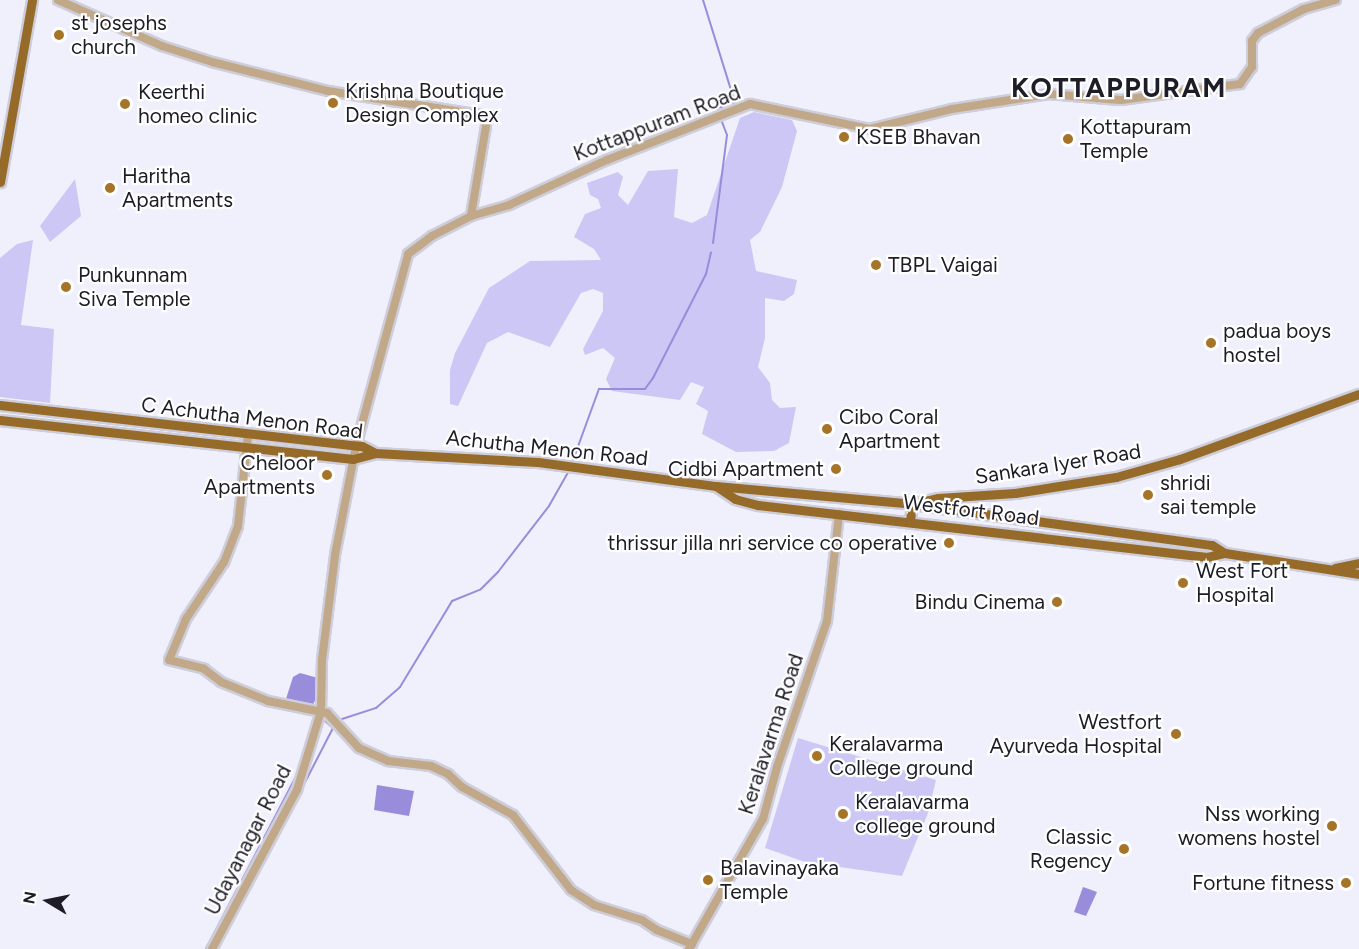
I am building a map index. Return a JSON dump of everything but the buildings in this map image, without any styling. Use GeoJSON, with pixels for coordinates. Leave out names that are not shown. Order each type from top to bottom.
{"type":"FeatureCollection","features":[{"type":"Feature","properties":{"kind":"main road"},"geometry":{"type":"LineString","coordinates":[[0,182],[32,0]]}},
{"type":"Feature","properties":{"kind":"main road","name":"Sankara Iyer Road"},"geometry":{"type":"LineString","coordinates":[[716,486],[871,498],[912,504],[938,498],[1015,493],[1116,477],[1180,459],[1359,394]]}},
{"type":"Feature","properties":{"kind":"main road","name":"C Achutha Menon Road"},"geometry":{"type":"LineString","coordinates":[[0,405],[356,446],[375,453]]}},
{"type":"Feature","properties":{"kind":"main road","name":"C Achutha Menon Road"},"geometry":{"type":"LineString","coordinates":[[0,420],[354,459],[375,453]]}},
{"type":"Feature","properties":{"kind":"main road","name":"Achutha Menon Road"},"geometry":{"type":"LineString","coordinates":[[375,453],[537,462],[716,486]]}},
{"type":"Feature","properties":{"kind":"main road","name":"Westfort Road"},"geometry":{"type":"LineString","coordinates":[[716,486],[735,499],[758,505],[1208,557],[1225,553],[1359,574]]}},
{"type":"Feature","properties":{"kind":"main road"},"geometry":{"type":"LineString","coordinates":[[868,516],[871,498]]}},
{"type":"Feature","properties":{"kind":"main road"},"geometry":{"type":"LineString","coordinates":[[910,521],[912,504]]}},
{"type":"Feature","properties":{"kind":"main road","name":"Westfort Road"},"geometry":{"type":"LineString","coordinates":[[912,504],[1212,544],[1225,553]]}},
{"type":"Feature","properties":{"kind":"main road","name":"Westfort Road"},"geometry":{"type":"LineString","coordinates":[[1326,569],[1359,564]]}},
{"type":"Feature","properties":{"kind":"street"},"geometry":{"type":"LineString","coordinates":[[58,0],[162,46],[212,62],[328,90],[481,115],[486,118],[486,126],[471,216]]}},
{"type":"Feature","properties":{"kind":"street","name":"Kottappuram Road"},"geometry":{"type":"LineString","coordinates":[[354,459],[408,254],[432,236],[471,216],[509,205],[720,113],[750,104],[766,104],[870,129],[952,109],[1049,94],[1120,100],[1240,84],[1252,67],[1252,41],[1258,33],[1305,9],[1336,0]]}},
{"type":"Feature","properties":{"kind":"street"},"geometry":{"type":"LineString","coordinates":[[248,435],[236,532],[216,576],[182,627],[169,660],[204,669],[221,682],[268,701],[321,711],[364,751],[388,761],[431,765],[462,787],[500,805],[571,890],[594,905],[642,920],[690,946]]}},
{"type":"Feature","properties":{"kind":"street","name":"Udayanagar Road"},"geometry":{"type":"LineString","coordinates":[[212,949],[297,790],[321,711],[322,660],[331,576],[354,459]]}},
{"type":"Feature","properties":{"kind":"street","name":"Keralavarma Road"},"geometry":{"type":"LineString","coordinates":[[690,946],[763,819],[777,767],[827,621],[839,514]]}},
{"type":"Feature","properties":{"kind":"shaded area"},"geometry":{"type":"Polygon","coordinates":[[[754,112],[792,120],[797,131],[782,187],[760,232],[750,240],[756,271],[797,280],[794,294],[784,301],[765,298],[765,338],[758,367],[770,383],[772,400],[780,408],[796,407],[789,443],[774,451],[736,452],[702,434],[708,411],[696,404],[704,387],[691,382],[680,400],[612,391],[606,379],[615,358],[603,348],[585,355],[583,349],[603,311],[603,293],[593,289],[581,293],[550,347],[508,332],[487,343],[458,406],[450,404],[450,370],[455,353],[489,288],[530,261],[601,260],[594,249],[574,237],[585,214],[601,208],[598,199],[590,195],[587,183],[618,172],[623,177],[618,195],[628,205],[648,171],[678,169],[674,217],[692,223],[707,215],[740,118],[754,112]]]}},
{"type":"Feature","properties":{"kind":"shaded area"},"geometry":{"type":"Polygon","coordinates":[[[75,179],[81,216],[50,242],[40,226],[75,179]]]}},
{"type":"Feature","properties":{"kind":"shaded area"},"geometry":{"type":"Polygon","coordinates":[[[33,240],[21,325],[54,329],[50,403],[0,397],[0,258],[17,244],[33,240]]]}},
{"type":"Feature","properties":{"kind":"shaded area"},"geometry":{"type":"Polygon","coordinates":[[[300,673],[318,678],[318,694],[311,709],[285,702],[293,677],[300,673]]]}},
{"type":"Feature","properties":{"kind":"shaded area"},"geometry":{"type":"Polygon","coordinates":[[[798,738],[936,780],[928,813],[902,876],[805,862],[765,848],[798,738]]]}},
{"type":"Feature","properties":{"kind":"shaded area"},"geometry":{"type":"Polygon","coordinates":[[[377,785],[414,791],[409,816],[374,810],[377,785]]]}},
{"type":"Feature","properties":{"kind":"shaded area"},"geometry":{"type":"Polygon","coordinates":[[[1083,887],[1097,892],[1086,916],[1074,912],[1083,887]]]}},
{"type":"Feature","properties":{"kind":"waterway"},"geometry":{"type":"LineString","coordinates":[[703,0],[735,103],[717,108],[719,113]]}},
{"type":"Feature","properties":{"kind":"waterway"},"geometry":{"type":"LineString","coordinates":[[713,243],[727,135],[721,119]]}},
{"type":"Feature","properties":{"kind":"waterway"},"geometry":{"type":"LineString","coordinates":[[572,463],[599,389],[645,389],[653,378],[706,274],[711,253]]}},
{"type":"Feature","properties":{"kind":"waterway"},"geometry":{"type":"LineString","coordinates":[[342,719],[376,708],[400,687],[452,601],[481,589],[498,572],[549,506],[570,469]]}},
{"type":"Feature","properties":{"kind":"waterway"},"geometry":{"type":"LineString","coordinates":[[324,720],[333,728]]}},
{"type":"Feature","properties":{"kind":"waterway"},"geometry":{"type":"LineString","coordinates":[[301,790],[334,726]]}},
{"type":"Feature","properties":{"kind":"waterway"},"geometry":{"type":"LineString","coordinates":[[209,943],[299,771]]}},
{"type":"Feature","properties":{"kind":"waterway"},"geometry":{"type":"LineString","coordinates":[[217,949],[229,925]]}},
{"type":"Feature","properties":{"kind":"waterway"},"geometry":{"type":"LineString","coordinates":[[206,949],[208,944]]}},
{"type":"Feature","properties":{"kind":"place","name":"st josephs church"},"geometry":{"type":"Point","coordinates":[59,35]}},
{"type":"Feature","properties":{"kind":"place","name":"Krishna Boutique Design Complex"},"geometry":{"type":"Point","coordinates":[333,103]}},
{"type":"Feature","properties":{"kind":"place","name":"Keerthi homeo clinic"},"geometry":{"type":"Point","coordinates":[125,104]}},
{"type":"Feature","properties":{"kind":"place","name":"KSEB Bhavan"},"geometry":{"type":"Point","coordinates":[844,137]}},
{"type":"Feature","properties":{"kind":"place","name":"Kottapuram Temple"},"geometry":{"type":"Point","coordinates":[1068,139]}},
{"type":"Feature","properties":{"kind":"place","name":"Haritha Apartments"},"geometry":{"type":"Point","coordinates":[110,188]}},
{"type":"Feature","properties":{"kind":"place","name":"TBPL Vaigai"},"geometry":{"type":"Point","coordinates":[876,265]}},
{"type":"Feature","properties":{"kind":"place","name":"Punkunnam Siva Temple"},"geometry":{"type":"Point","coordinates":[66,287]}},
{"type":"Feature","properties":{"kind":"place","name":"padua boys hostel"},"geometry":{"type":"Point","coordinates":[1211,343]}},
{"type":"Feature","properties":{"kind":"place","name":"Cibo Coral Apartment"},"geometry":{"type":"Point","coordinates":[827,429]}},
{"type":"Feature","properties":{"kind":"place","name":"Cidbi Apartment"},"geometry":{"type":"Point","coordinates":[836,469]}},
{"type":"Feature","properties":{"kind":"place","name":"Cheloor Apartments"},"geometry":{"type":"Point","coordinates":[327,475]}},
{"type":"Feature","properties":{"kind":"place","name":"shridi sai temple"},"geometry":{"type":"Point","coordinates":[1148,495]}},
{"type":"Feature","properties":{"kind":"place","name":"thrissur jilla nri service co operative"},"geometry":{"type":"Point","coordinates":[949,543]}},
{"type":"Feature","properties":{"kind":"place","name":"West Fort Hospital"},"geometry":{"type":"Point","coordinates":[1183,583]}},
{"type":"Feature","properties":{"kind":"place","name":"Bindu Cinema"},"geometry":{"type":"Point","coordinates":[1057,602]}},
{"type":"Feature","properties":{"kind":"place","name":"Westfort Ayurveda Hospital"},"geometry":{"type":"Point","coordinates":[1176,734]}},
{"type":"Feature","properties":{"kind":"place","name":"Keralavarma College ground"},"geometry":{"type":"Point","coordinates":[817,756]}},
{"type":"Feature","properties":{"kind":"place","name":"Keralavarma college ground"},"geometry":{"type":"Point","coordinates":[843,814]}},
{"type":"Feature","properties":{"kind":"place","name":"Nss working womens hostel"},"geometry":{"type":"Point","coordinates":[1332,826]}},
{"type":"Feature","properties":{"kind":"place","name":"Classic Regency"},"geometry":{"type":"Point","coordinates":[1124,849]}},
{"type":"Feature","properties":{"kind":"place","name":"Balavinayaka Temple"},"geometry":{"type":"Point","coordinates":[708,880]}},
{"type":"Feature","properties":{"kind":"place","name":"Fortune fitness"},"geometry":{"type":"Point","coordinates":[1346,883]}},
{"type":"Feature","properties":{"kind":"district","name":"KOTTAPPURAM"},"geometry":{"type":"Point","coordinates":[1119,88]}}]}
